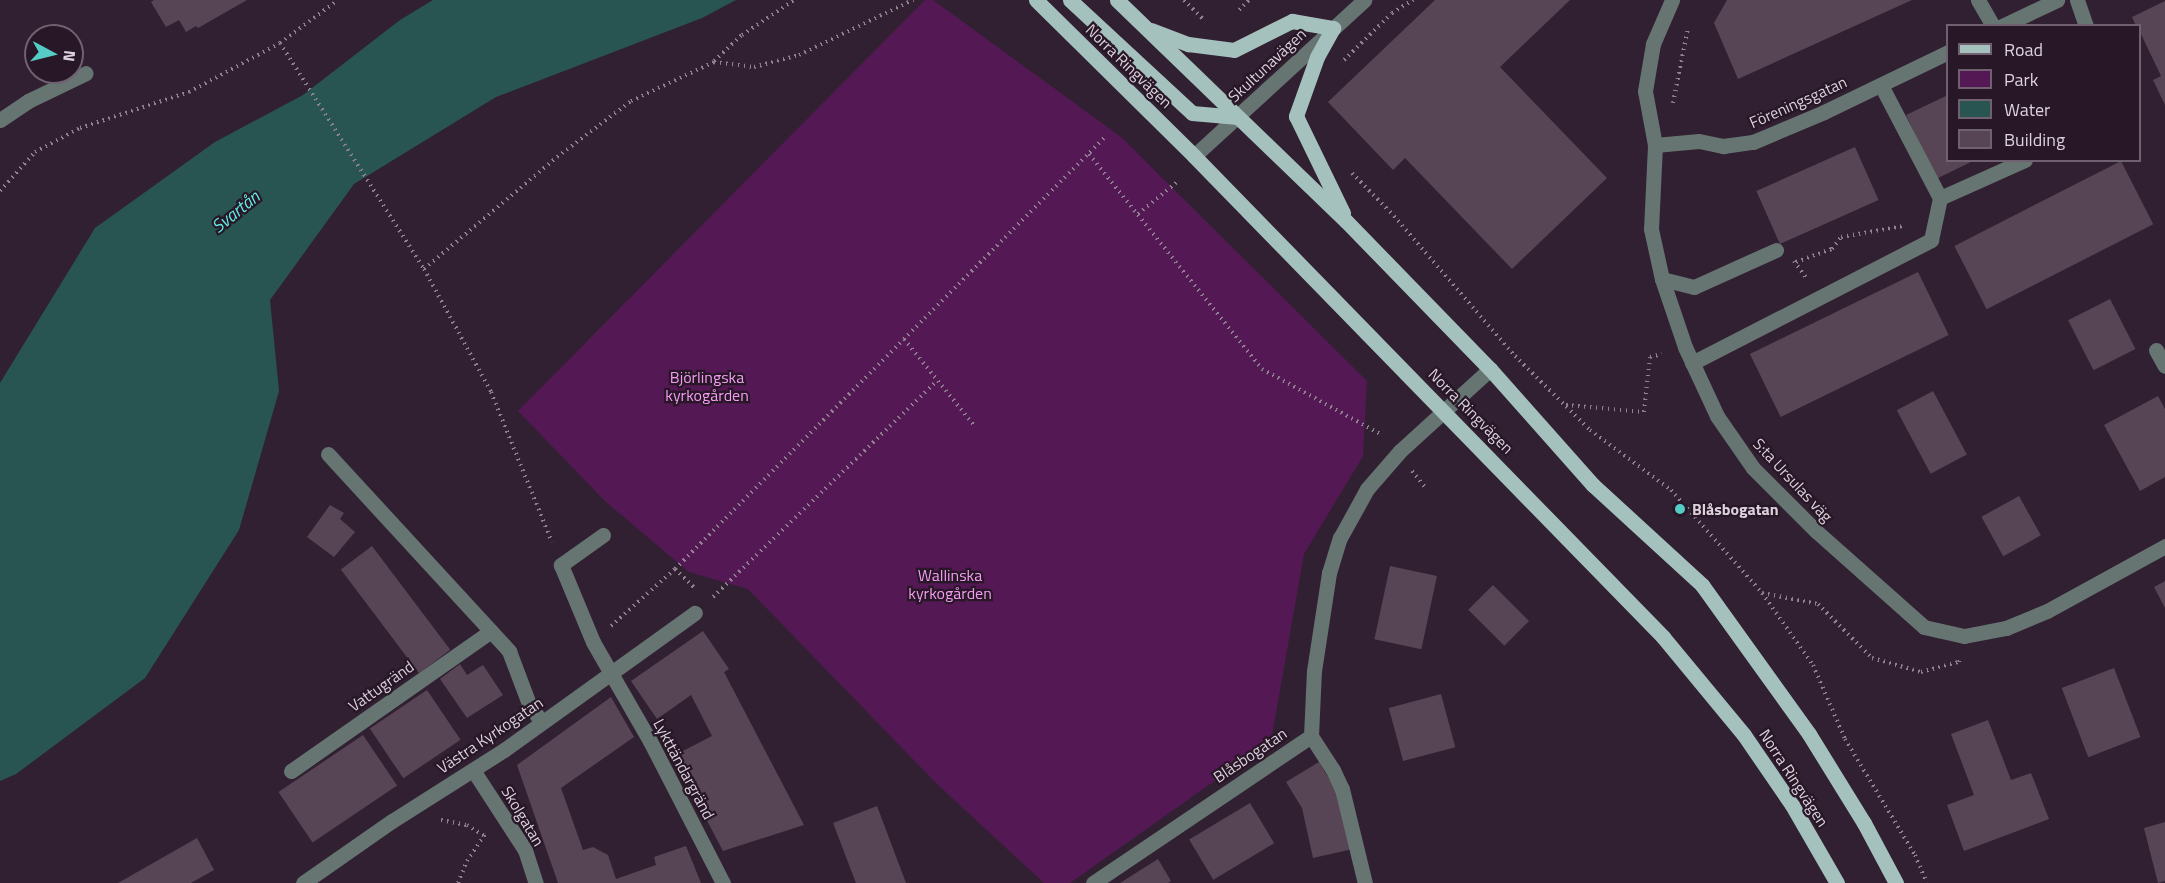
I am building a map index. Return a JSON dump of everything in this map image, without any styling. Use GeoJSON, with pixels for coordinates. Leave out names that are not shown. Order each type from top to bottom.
{"type":"FeatureCollection","features":[{"type":"Feature","properties":{"kind":"main road","name":"Norra Ringvägen"},"geometry":{"type":"LineString","coordinates":[[1036,0],[1194,156],[1445,411],[1663,637],[1744,735],[1792,805],[1838,883]]}},
{"type":"Feature","properties":{"kind":"main road"},"geometry":{"type":"LineString","coordinates":[[1070,0],[1192,113],[1238,117]]}},
{"type":"Feature","properties":{"kind":"main road"},"geometry":{"type":"LineString","coordinates":[[1117,0],[1346,221],[1490,369],[1593,485],[1702,585],[1809,734],[1864,823],[1896,883]]}},
{"type":"Feature","properties":{"kind":"main road"},"geometry":{"type":"LineString","coordinates":[[1144,27],[1188,44],[1234,50],[1292,21],[1333,28],[1317,57],[1296,116],[1346,221]]}},
{"type":"Feature","properties":{"kind":"street","name":"Skultunavägen"},"geometry":{"type":"LineString","coordinates":[[1194,156],[1364,0]]}},
{"type":"Feature","properties":{"kind":"street","name":"S:ta Ursulas väg"},"geometry":{"type":"LineString","coordinates":[[1672,0],[1653,44],[1645,91],[1655,145],[1651,229],[1662,279],[1685,347],[1717,416],[1753,468],[1808,524],[1924,627],[1964,636],[2006,628],[2047,611],[2165,546]]}},
{"type":"Feature","properties":{"kind":"street"},"geometry":{"type":"LineString","coordinates":[[1978,0],[1992,24]]}},
{"type":"Feature","properties":{"kind":"street"},"geometry":{"type":"LineString","coordinates":[[2006,24],[2057,0]]}},
{"type":"Feature","properties":{"kind":"street"},"geometry":{"type":"LineString","coordinates":[[2077,0],[2085,24]]}},
{"type":"Feature","properties":{"kind":"street","name":"Föreningsgatan"},"geometry":{"type":"LineString","coordinates":[[1655,145],[1699,141],[1723,146],[1753,142],[1881,85],[1946,52]]}},
{"type":"Feature","properties":{"kind":"street"},"geometry":{"type":"LineString","coordinates":[[0,120],[28,100],[86,73]]}},
{"type":"Feature","properties":{"kind":"street"},"geometry":{"type":"LineString","coordinates":[[1692,363],[1931,240],[1939,203],[1881,85]]}},
{"type":"Feature","properties":{"kind":"street"},"geometry":{"type":"LineString","coordinates":[[1939,203],[2021,162]]}},
{"type":"Feature","properties":{"kind":"street"},"geometry":{"type":"LineString","coordinates":[[1662,279],[1694,286],[1776,250]]}},
{"type":"Feature","properties":{"kind":"street"},"geometry":{"type":"LineString","coordinates":[[2156,350],[2165,366]]}},
{"type":"Feature","properties":{"kind":"street","name":"Blåsbogatan"},"geometry":{"type":"LineString","coordinates":[[1094,883],[1311,736],[1314,671],[1332,564],[1340,538],[1367,489],[1398,454],[1490,369]]}},
{"type":"Feature","properties":{"kind":"street"},"geometry":{"type":"LineString","coordinates":[[328,454],[509,651],[529,704],[542,722]]}},
{"type":"Feature","properties":{"kind":"street"},"geometry":{"type":"LineString","coordinates":[[561,565],[603,535]]}},
{"type":"Feature","properties":{"kind":"street","name":"Lykttändargränd"},"geometry":{"type":"LineString","coordinates":[[561,565],[593,642],[650,741],[723,883]]}},
{"type":"Feature","properties":{"kind":"street","name":"Västra Kyrkogatan"},"geometry":{"type":"LineString","coordinates":[[303,883],[392,821],[473,770],[694,613]]}},
{"type":"Feature","properties":{"kind":"street","name":"Vattugränd"},"geometry":{"type":"LineString","coordinates":[[291,771],[491,631]]}},
{"type":"Feature","properties":{"kind":"street"},"geometry":{"type":"LineString","coordinates":[[1311,736],[1333,770],[1342,789],[1365,883]]}},
{"type":"Feature","properties":{"kind":"street","name":"Skolgatan"},"geometry":{"type":"LineString","coordinates":[[473,770],[525,850],[536,883]]}},
{"type":"Feature","properties":{"kind":"path"},"geometry":{"type":"LineString","coordinates":[[0,191],[35,152],[81,128],[189,92],[280,43],[338,0]]}},
{"type":"Feature","properties":{"kind":"path"},"geometry":{"type":"LineString","coordinates":[[424,269],[557,157],[630,101],[714,62],[742,35],[794,0]]}},
{"type":"Feature","properties":{"kind":"path"},"geometry":{"type":"LineString","coordinates":[[714,62],[754,67],[799,56],[913,0]]}},
{"type":"Feature","properties":{"kind":"path"},"geometry":{"type":"LineString","coordinates":[[1239,9],[1249,0]]}},
{"type":"Feature","properties":{"kind":"path"},"geometry":{"type":"LineString","coordinates":[[1341,63],[1392,13],[1413,0]]}},
{"type":"Feature","properties":{"kind":"path"},"geometry":{"type":"LineString","coordinates":[[1655,145],[1674,100],[1690,17]]}},
{"type":"Feature","properties":{"kind":"path"},"geometry":{"type":"LineString","coordinates":[[280,43],[424,269],[491,392],[561,565]]}},
{"type":"Feature","properties":{"kind":"path"},"geometry":{"type":"LineString","coordinates":[[593,642],[675,569],[1105,137]]}},
{"type":"Feature","properties":{"kind":"path"},"geometry":{"type":"LineString","coordinates":[[1089,154],[1262,369],[1382,435],[1425,487]]}},
{"type":"Feature","properties":{"kind":"path"},"geometry":{"type":"LineString","coordinates":[[1345,166],[1394,216],[1491,330],[1590,430],[1671,490],[1762,593],[1813,665],[1845,739],[1916,855],[1927,883]]}},
{"type":"Feature","properties":{"kind":"path"},"geometry":{"type":"LineString","coordinates":[[1138,214],[1177,183]]}},
{"type":"Feature","properties":{"kind":"path"},"geometry":{"type":"LineString","coordinates":[[1796,262],[1832,249],[1841,237],[1906,225],[1939,203]]}},
{"type":"Feature","properties":{"kind":"path"},"geometry":{"type":"LineString","coordinates":[[1776,250],[1796,262],[1814,289],[1813,301]]}},
{"type":"Feature","properties":{"kind":"path"},"geometry":{"type":"LineString","coordinates":[[904,339],[974,425]]}},
{"type":"Feature","properties":{"kind":"path"},"geometry":{"type":"LineString","coordinates":[[1565,405],[1644,412],[1650,357],[1685,347]]}},
{"type":"Feature","properties":{"kind":"path"},"geometry":{"type":"LineString","coordinates":[[710,600],[937,381]]}},
{"type":"Feature","properties":{"kind":"path"},"geometry":{"type":"LineString","coordinates":[[675,569],[701,593]]}},
{"type":"Feature","properties":{"kind":"path"},"geometry":{"type":"LineString","coordinates":[[1762,593],[1818,604],[1872,658],[1921,672],[1959,662],[1964,636]]}},
{"type":"Feature","properties":{"kind":"path"},"geometry":{"type":"LineString","coordinates":[[458,883],[467,861],[501,810]]}},
{"type":"Feature","properties":{"kind":"path"},"geometry":{"type":"LineString","coordinates":[[433,821],[461,823],[484,835],[493,843]]}},
{"type":"Feature","properties":{"kind":"green space"},"geometry":{"type":"Polygon","coordinates":[[[925,0],[933,0],[1121,137],[1367,381],[1363,456],[1304,554],[1271,741],[1070,883],[1044,883],[936,783],[748,589],[689,572],[606,502],[518,411],[925,0]]]}},
{"type":"Feature","properties":{"kind":"water","name":"Svartån"},"geometry":{"type":"Polygon","coordinates":[[[433,0],[736,0],[702,18],[496,97],[354,184],[270,300],[279,391],[239,530],[145,678],[16,774],[0,781],[0,383],[95,228],[215,142],[303,95],[400,20],[433,0]]]}},
{"type":"Feature","properties":{"kind":"building"},"geometry":{"type":"Polygon","coordinates":[[[154,0],[247,0],[198,28],[196,26],[186,32],[179,20],[166,27],[151,2],[154,0]]]}},
{"type":"Feature","properties":{"kind":"building"},"geometry":{"type":"Polygon","coordinates":[[[1435,0],[1570,0],[1500,67],[1607,178],[1512,269],[1405,158],[1393,170],[1328,102],[1435,0]]]}},
{"type":"Feature","properties":{"kind":"building"},"geometry":{"type":"Polygon","coordinates":[[[1727,0],[1912,0],[1738,79],[1714,23],[1727,0]]]}},
{"type":"Feature","properties":{"kind":"building"},"geometry":{"type":"Polygon","coordinates":[[[2165,1],[2165,105],[2153,80],[2161,76],[2141,34],[2141,24],[2135,24],[2132,17],[2165,1]]]}},
{"type":"Feature","properties":{"kind":"building"},"geometry":{"type":"Polygon","coordinates":[[[1946,96],[1946,162],[1971,162],[1936,179],[1906,115],[1946,96]]]}},
{"type":"Feature","properties":{"kind":"building"},"geometry":{"type":"Polygon","coordinates":[[[1855,147],[1879,200],[1780,244],[1756,191],[1855,147]]]}},
{"type":"Feature","properties":{"kind":"building"},"geometry":{"type":"Polygon","coordinates":[[[2122,162],[2153,224],[1987,309],[1954,246],[2122,162]]]}},
{"type":"Feature","properties":{"kind":"building"},"geometry":{"type":"Polygon","coordinates":[[[1918,272],[1949,335],[1781,417],[1750,354],[1918,272]]]}},
{"type":"Feature","properties":{"kind":"building"},"geometry":{"type":"Polygon","coordinates":[[[2110,299],[2135,349],[2094,370],[2068,320],[2110,299]]]}},
{"type":"Feature","properties":{"kind":"building"},"geometry":{"type":"Polygon","coordinates":[[[1933,391],[1967,455],[1931,474],[1897,410],[1933,391]]]}},
{"type":"Feature","properties":{"kind":"building"},"geometry":{"type":"Polygon","coordinates":[[[2158,396],[2165,409],[2165,477],[2140,491],[2104,425],[2158,396]]]}},
{"type":"Feature","properties":{"kind":"building"},"geometry":{"type":"Polygon","coordinates":[[[2019,496],[2041,535],[2003,556],[1981,517],[2019,496]]]}},
{"type":"Feature","properties":{"kind":"building"},"geometry":{"type":"Polygon","coordinates":[[[330,505],[344,513],[340,519],[355,532],[334,557],[307,537],[330,505]]]}},
{"type":"Feature","properties":{"kind":"building"},"geometry":{"type":"Polygon","coordinates":[[[372,546],[450,650],[419,673],[341,569],[372,546]]]}},
{"type":"Feature","properties":{"kind":"building"},"geometry":{"type":"Polygon","coordinates":[[[1390,566],[1437,576],[1421,649],[1374,639],[1390,566]]]}},
{"type":"Feature","properties":{"kind":"building"},"geometry":{"type":"Polygon","coordinates":[[[2165,581],[2165,608],[2154,587],[2165,581]]]}},
{"type":"Feature","properties":{"kind":"building"},"geometry":{"type":"Polygon","coordinates":[[[1493,585],[1529,621],[1504,646],[1468,610],[1493,585]]]}},
{"type":"Feature","properties":{"kind":"building"},"geometry":{"type":"Polygon","coordinates":[[[703,631],[729,669],[724,672],[804,825],[723,851],[673,756],[712,736],[691,695],[657,719],[631,681],[703,631]]]}},
{"type":"Feature","properties":{"kind":"building"},"geometry":{"type":"Polygon","coordinates":[[[460,664],[467,675],[483,665],[503,695],[467,718],[440,679],[460,664]]]}},
{"type":"Feature","properties":{"kind":"building"},"geometry":{"type":"Polygon","coordinates":[[[2114,668],[2141,737],[2088,757],[2062,688],[2114,668]]]}},
{"type":"Feature","properties":{"kind":"building"},"geometry":{"type":"Polygon","coordinates":[[[427,690],[461,740],[403,778],[370,729],[427,690]]]}},
{"type":"Feature","properties":{"kind":"building"},"geometry":{"type":"Polygon","coordinates":[[[1441,694],[1455,747],[1403,761],[1389,708],[1441,694]]]}},
{"type":"Feature","properties":{"kind":"building"},"geometry":{"type":"Polygon","coordinates":[[[611,697],[634,737],[561,788],[583,850],[593,847],[608,855],[616,879],[656,865],[654,857],[686,846],[701,883],[558,883],[517,765],[611,697]]]}},
{"type":"Feature","properties":{"kind":"building"},"geometry":{"type":"Polygon","coordinates":[[[1988,720],[2011,780],[2031,773],[2049,819],[1964,851],[1947,805],[1974,795],[1951,734],[1988,720]]]}},
{"type":"Feature","properties":{"kind":"building"},"geometry":{"type":"Polygon","coordinates":[[[363,735],[397,786],[313,843],[278,792],[363,735]]]}},
{"type":"Feature","properties":{"kind":"building"},"geometry":{"type":"Polygon","coordinates":[[[1319,762],[1341,799],[1353,849],[1313,858],[1302,808],[1286,782],[1319,762]]]}},
{"type":"Feature","properties":{"kind":"building"},"geometry":{"type":"Polygon","coordinates":[[[1250,803],[1274,843],[1213,880],[1189,840],[1250,803]]]}},
{"type":"Feature","properties":{"kind":"building"},"geometry":{"type":"Polygon","coordinates":[[[877,806],[906,883],[856,883],[833,823],[877,806]]]}},
{"type":"Feature","properties":{"kind":"building"},"geometry":{"type":"Polygon","coordinates":[[[2165,822],[2165,881],[2158,883],[2144,828],[2165,822]]]}},
{"type":"Feature","properties":{"kind":"building"},"geometry":{"type":"Polygon","coordinates":[[[197,838],[214,870],[191,883],[118,883],[197,838]]]}},
{"type":"Feature","properties":{"kind":"building"},"geometry":{"type":"Polygon","coordinates":[[[1158,859],[1171,881],[1168,883],[1120,883],[1158,859]]]}},
{"type":"Feature","properties":{"kind":"place","name":"Blåsbogatan"},"geometry":{"type":"Point","coordinates":[1680,509]}},
{"type":"Feature","properties":{"kind":"park label","name":"Björlingska kyrkogården"},"geometry":{"type":"Point","coordinates":[707,386]}},
{"type":"Feature","properties":{"kind":"park label","name":"Wallinska kyrkogården"},"geometry":{"type":"Point","coordinates":[950,584]}}]}
